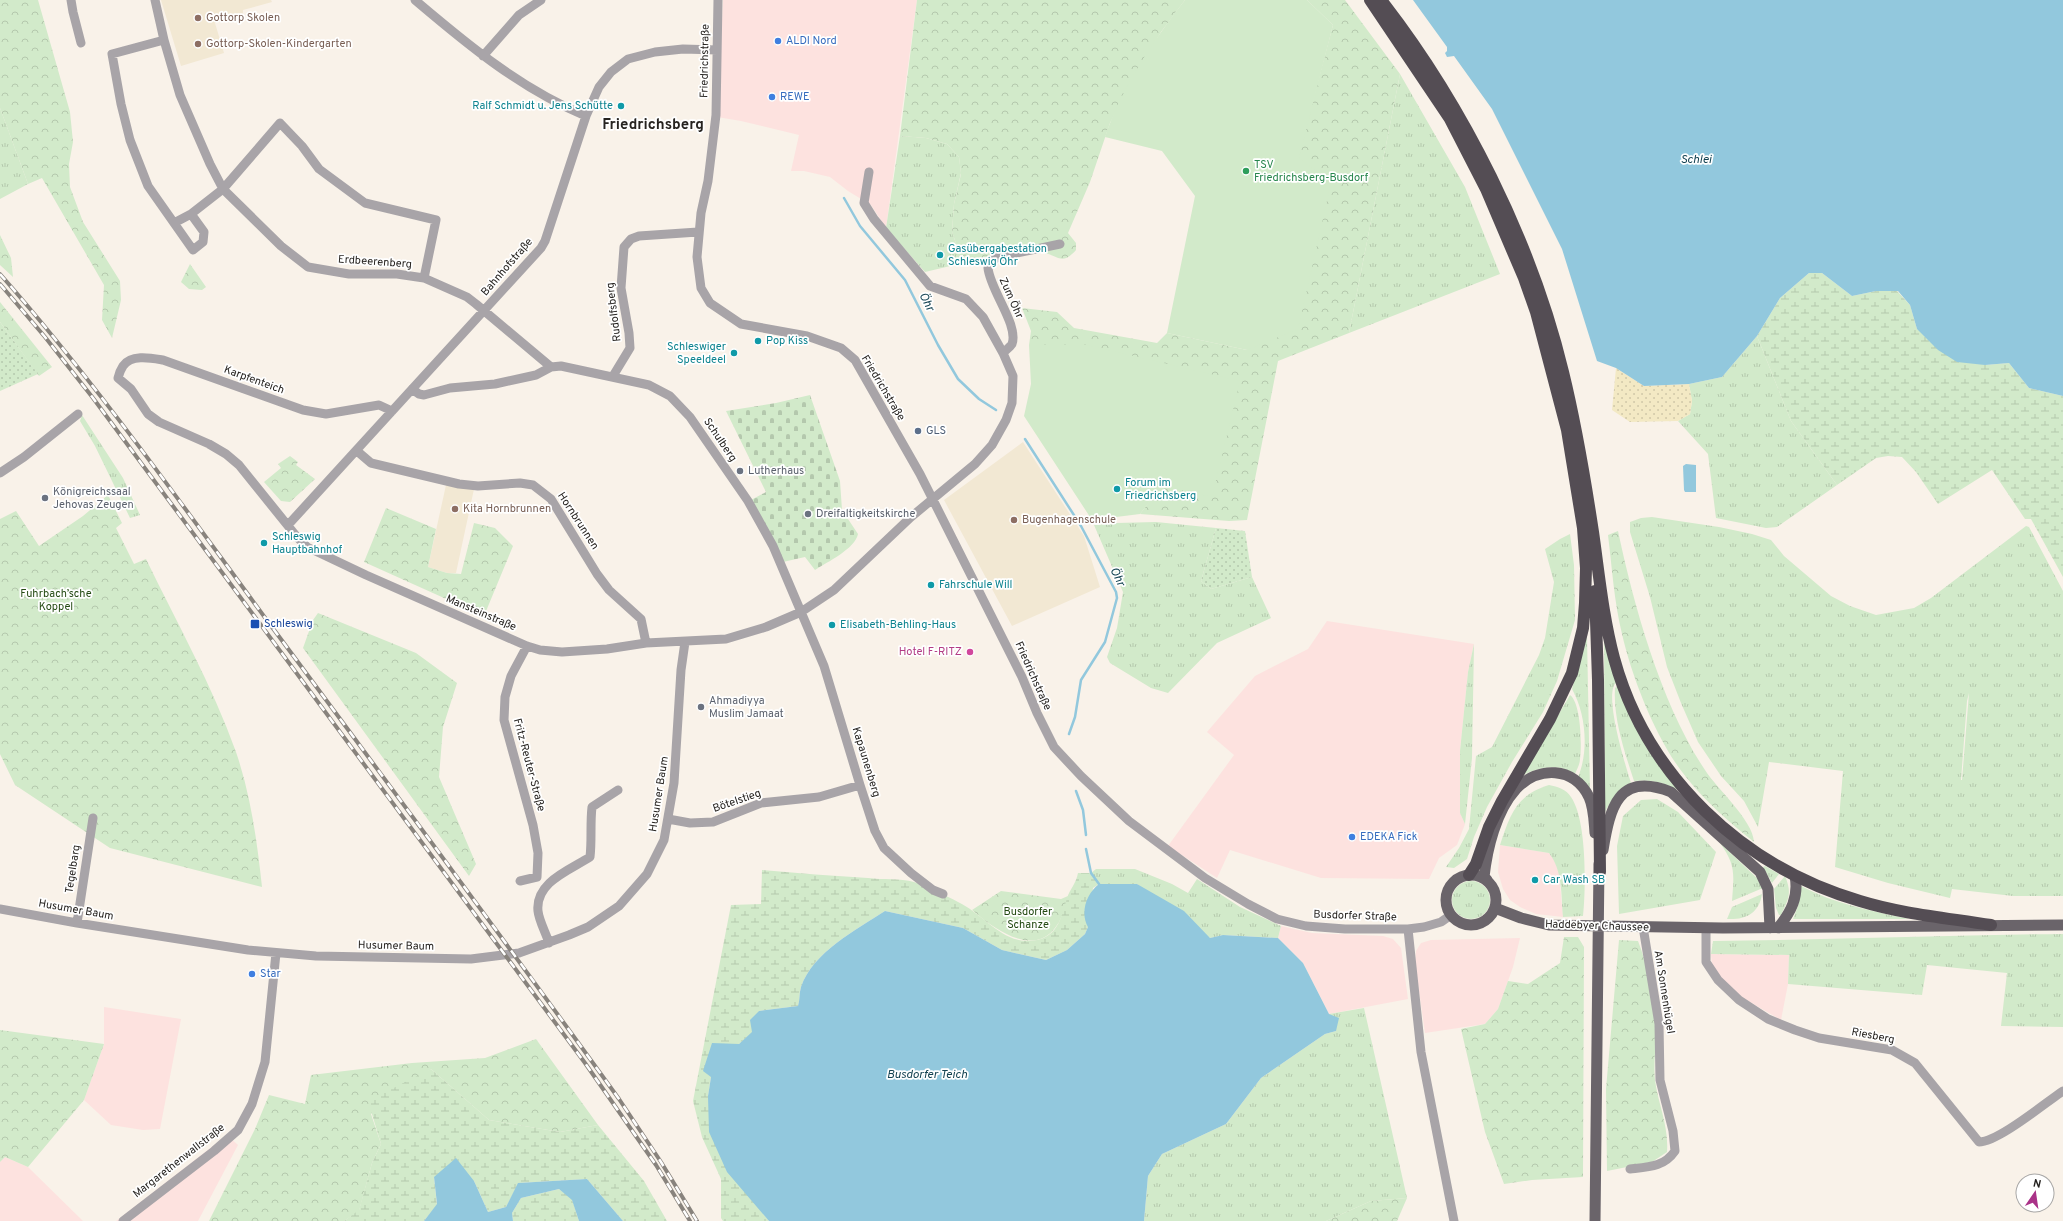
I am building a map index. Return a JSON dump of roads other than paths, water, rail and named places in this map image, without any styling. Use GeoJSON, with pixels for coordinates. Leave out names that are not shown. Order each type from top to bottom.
{"type":"FeatureCollection","features":[{"type":"Feature","properties":{"kind":"highway"},"geometry":{"type":"LineString","coordinates":[[1370,0],[1450,119],[1486,189],[1524,278],[1536,312],[1567,430],[1583,528],[1614,657],[1634,711],[1657,754],[1676,781],[1711,818],[1758,854],[1795,876],[1831,892],[1882,907],[1991,925]]}},
{"type":"Feature","properties":{"kind":"highway"},"geometry":{"type":"LineString","coordinates":[[1381,0],[1432,72],[1458,116],[1495,185],[1533,276],[1562,369],[1576,429],[1595,593],[1598,680],[1600,872]]}},
{"type":"Feature","properties":{"kind":"highway"},"geometry":{"type":"LineString","coordinates":[[1469,875],[1476,864],[1489,827],[1502,801],[1550,719],[1569,680],[1577,658],[1592,566]]}},
{"type":"Feature","properties":{"kind":"main road"},"geometry":{"type":"LineString","coordinates":[[1487,880],[1475,875],[1469,875],[1456,879],[1448,891],[1447,903],[1451,915],[1461,922],[1474,924],[1486,919],[1494,908],[1495,893],[1487,880],[1484,877],[1487,859],[1506,803],[1515,790],[1524,782],[1543,772],[1553,772],[1575,779],[1589,797],[1592,806],[1600,872],[1595,1221]]}},
{"type":"Feature","properties":{"kind":"main road"},"geometry":{"type":"LineString","coordinates":[[1600,872],[1608,820],[1615,802],[1624,793],[1634,788],[1646,785],[1658,787],[1672,792],[1686,803],[1760,872],[1768,888],[1774,928]]}},
{"type":"Feature","properties":{"kind":"main road"},"geometry":{"type":"LineString","coordinates":[[1774,928],[1786,918],[1796,898],[1797,891],[1795,876]]}},
{"type":"Feature","properties":{"kind":"main road","name":"Haddebyer Chaussee"},"geometry":{"type":"LineString","coordinates":[[1494,908],[1521,918],[1550,926],[1774,928],[1991,925]]}},
{"type":"Feature","properties":{"kind":"main road"},"geometry":{"type":"LineString","coordinates":[[1991,925],[2063,925]]}},
{"type":"Feature","properties":{"kind":"street"},"geometry":{"type":"LineString","coordinates":[[71,0],[81,43]]}},
{"type":"Feature","properties":{"kind":"street","name":"Erdbeerenberg"},"geometry":{"type":"LineString","coordinates":[[155,0],[164,40],[180,95],[210,164],[223,189],[281,246],[308,267],[349,274],[397,274],[424,278],[467,297],[551,367]]}},
{"type":"Feature","properties":{"kind":"street"},"geometry":{"type":"LineString","coordinates":[[415,0],[482,56],[536,92],[586,116]]}},
{"type":"Feature","properties":{"kind":"street"},"geometry":{"type":"LineString","coordinates":[[482,56],[519,16],[541,0]]}},
{"type":"Feature","properties":{"kind":"street","name":"Friedrichstraße"},"geometry":{"type":"LineString","coordinates":[[718,0],[716,115],[708,180],[698,232],[697,273],[701,288],[707,300],[724,314],[741,324],[807,336],[841,348],[855,360],[920,474],[1022,677],[1037,714],[1062,756]]}},
{"type":"Feature","properties":{"kind":"street"},"geometry":{"type":"LineString","coordinates":[[164,40],[112,54],[121,104],[130,140],[148,186],[193,250],[203,242],[204,232],[191,214]]}},
{"type":"Feature","properties":{"kind":"street","name":"Bahnhofstraße"},"geometry":{"type":"LineString","coordinates":[[288,525],[541,248],[545,241],[586,116],[599,86],[611,72],[628,59],[655,52],[683,49],[716,50]]}},
{"type":"Feature","properties":{"kind":"street"},"geometry":{"type":"LineString","coordinates":[[174,223],[191,214],[223,189],[280,123],[302,146],[319,169],[365,203],[436,220],[424,278]]}},
{"type":"Feature","properties":{"kind":"street"},"geometry":{"type":"LineString","coordinates":[[685,642],[726,639],[766,627],[801,612],[834,590],[879,547],[932,500],[976,464],[992,445],[1006,420],[1012,402],[1013,376],[1003,353],[983,317],[966,299],[930,286],[874,219],[864,203],[868,172]]}},
{"type":"Feature","properties":{"kind":"street","name":"Rudolfsberg"},"geometry":{"type":"LineString","coordinates":[[613,376],[630,348],[630,333],[621,288],[624,247],[631,239],[639,236],[698,232]]}},
{"type":"Feature","properties":{"kind":"street","name":"Zum Öhr"},"geometry":{"type":"LineString","coordinates":[[1003,353],[1012,345],[1013,335],[990,280],[988,268],[991,261],[998,257],[1060,244]]}},
{"type":"Feature","properties":{"kind":"street","name":"Karpfenteich"},"geometry":{"type":"LineString","coordinates":[[118,378],[123,365],[131,360],[146,357],[163,360],[303,410],[326,414],[379,405],[392,411]]}},
{"type":"Feature","properties":{"kind":"street","name":"Schulberg"},"geometry":{"type":"LineString","coordinates":[[551,367],[561,366],[613,376],[649,385],[670,396],[690,417],[748,501],[773,546],[801,612]]}},
{"type":"Feature","properties":{"kind":"street"},"geometry":{"type":"LineString","coordinates":[[412,390],[424,395],[450,388],[495,384],[536,375],[551,367]]}},
{"type":"Feature","properties":{"kind":"street","name":"Mansteinstraße"},"geometry":{"type":"LineString","coordinates":[[118,378],[131,389],[148,414],[159,422],[209,444],[239,464],[307,548],[527,646],[562,652],[606,649],[646,643],[685,642]]}},
{"type":"Feature","properties":{"kind":"street"},"geometry":{"type":"LineString","coordinates":[[0,473],[24,457],[78,414]]}},
{"type":"Feature","properties":{"kind":"street","name":"Hornbrunnen"},"geometry":{"type":"LineString","coordinates":[[357,451],[371,463],[460,484],[478,486],[520,483],[533,485],[551,499],[597,574],[609,590],[642,619],[646,643]]}},
{"type":"Feature","properties":{"kind":"street","name":"Kapaunenberg"},"geometry":{"type":"LineString","coordinates":[[801,612],[824,666],[875,831],[884,848],[911,873],[933,890],[943,894]]}},
{"type":"Feature","properties":{"kind":"street","name":"Husumer Baum"},"geometry":{"type":"LineString","coordinates":[[0,909],[77,923],[276,953],[351,958],[471,959],[519,953],[549,943],[588,927],[619,906],[647,874],[664,840],[677,756],[681,670],[685,642]]}},
{"type":"Feature","properties":{"kind":"street","name":"Fritz-Reuter-Straße"},"geometry":{"type":"LineString","coordinates":[[520,881],[537,876],[538,853],[533,825],[504,720],[505,697],[511,676],[527,646]]}},
{"type":"Feature","properties":{"kind":"street","name":"Busdorfer Straße"},"geometry":{"type":"LineString","coordinates":[[1062,756],[1129,821],[1205,878],[1276,919],[1306,926],[1345,929],[1408,929],[1421,1052],[1454,1221]]}},
{"type":"Feature","properties":{"kind":"street","name":"Bötelstieg"},"geometry":{"type":"LineString","coordinates":[[668,819],[690,822],[713,822],[761,803],[819,797],[860,785]]}},
{"type":"Feature","properties":{"kind":"street"},"geometry":{"type":"LineString","coordinates":[[549,943],[538,911],[540,895],[550,881],[590,857],[592,843],[590,825],[592,807],[618,790]]}},
{"type":"Feature","properties":{"kind":"street","name":"Tegelbarg"},"geometry":{"type":"LineString","coordinates":[[77,923],[93,818]]}},
{"type":"Feature","properties":{"kind":"street"},"geometry":{"type":"LineString","coordinates":[[1408,929],[1441,922],[1451,915]]}},
{"type":"Feature","properties":{"kind":"street","name":"Am Sonnenhügel"},"geometry":{"type":"LineString","coordinates":[[1630,1169],[1657,1166],[1669,1160],[1675,1151],[1673,1131],[1660,1080],[1659,1024],[1643,927]]}},
{"type":"Feature","properties":{"kind":"street","name":"Riesberg"},"geometry":{"type":"LineString","coordinates":[[1706,928],[1706,962],[1718,980],[1739,1000],[1768,1019],[1795,1030],[1819,1038],[1892,1050],[1915,1063],[1979,1142],[1986,1142],[2002,1134],[2063,1091]]}},
{"type":"Feature","properties":{"kind":"street","name":"Margarethenwallstraße"},"geometry":{"type":"LineString","coordinates":[[123,1221],[214,1151],[238,1130],[252,1104],[265,1062],[276,953]]}},
{"type":"Feature","properties":{"kind":"water","name":"Schlei"},"geometry":{"type":"Polygon","coordinates":[[[1413,0],[2063,0],[2063,396],[2029,388],[2009,363],[1985,365],[1957,362],[1938,350],[1917,329],[1910,305],[1898,291],[1876,291],[1852,296],[1822,273],[1809,273],[1780,298],[1757,336],[1722,377],[1689,384],[1644,386],[1616,368],[1597,361],[1562,249],[1492,109],[1454,56],[1447,57],[1445,53],[1447,51],[1447,47],[1413,0]]]}},
{"type":"Feature","properties":{"kind":"water"},"geometry":{"type":"Polygon","coordinates":[[[1686,464],[1696,465],[1696,492],[1685,492],[1684,490],[1683,466],[1686,464]]]}},
{"type":"Feature","properties":{"kind":"water","name":"Busdorfer Teich"},"geometry":{"type":"Polygon","coordinates":[[[1099,884],[1137,884],[1184,911],[1210,938],[1223,935],[1278,938],[1303,963],[1329,1014],[1339,1018],[1336,1031],[1325,1034],[1261,1078],[1226,1124],[1162,1154],[1148,1176],[1144,1221],[769,1221],[727,1172],[709,1132],[708,1096],[711,1077],[703,1071],[712,1043],[739,1044],[752,1032],[750,1020],[759,1011],[798,1006],[801,987],[807,974],[815,963],[849,934],[885,911],[963,928],[1002,950],[1046,960],[1067,950],[1085,934],[1088,927],[1085,916],[1086,904],[1094,888],[1099,884]]]}},
{"type":"Feature","properties":{"kind":"water"},"geometry":{"type":"Polygon","coordinates":[[[456,1158],[474,1181],[488,1212],[506,1207],[518,1183],[587,1179],[623,1221],[579,1221],[572,1200],[559,1189],[521,1198],[512,1213],[513,1221],[424,1221],[437,1204],[434,1177],[456,1158]]]}},
{"type":"Feature","properties":{"kind":"waterway","name":"Öhr"},"geometry":{"type":"LineString","coordinates":[[844,198],[860,226],[905,280],[938,345],[958,379],[979,399],[996,410]]}},
{"type":"Feature","properties":{"kind":"waterway","name":"Öhr"},"geometry":{"type":"LineString","coordinates":[[1025,439],[1081,526],[1116,592],[1117,598],[1105,642],[1081,680],[1075,717],[1069,734]]}},
{"type":"Feature","properties":{"kind":"waterway","name":"Öhr"},"geometry":{"type":"LineString","coordinates":[[1076,791],[1083,810],[1086,835]]}},
{"type":"Feature","properties":{"kind":"waterway","name":"Öhr"},"geometry":{"type":"LineString","coordinates":[[1086,849],[1091,873],[1099,884]]}},
{"type":"Feature","properties":{"kind":"railway"},"geometry":{"type":"LineString","coordinates":[[0,274],[104,400],[487,918],[619,1099],[661,1162],[697,1221]]}},
{"type":"Feature","properties":{"kind":"railway"},"geometry":{"type":"LineString","coordinates":[[0,284],[45,337],[93,398],[585,1063],[656,1165],[690,1221]]}},
{"type":"Feature","properties":{"kind":"place","name":"Gottorp Skolen"},"geometry":{"type":"Point","coordinates":[198,18]}},
{"type":"Feature","properties":{"kind":"place","name":"ALDI Nord"},"geometry":{"type":"Point","coordinates":[778,41]}},
{"type":"Feature","properties":{"kind":"place","name":"Gottorp-Skolen-Kindergarten"},"geometry":{"type":"Point","coordinates":[198,44]}},
{"type":"Feature","properties":{"kind":"place","name":"REWE"},"geometry":{"type":"Point","coordinates":[772,97]}},
{"type":"Feature","properties":{"kind":"place","name":"Ralf Schmidt u. Jens Schütte"},"geometry":{"type":"Point","coordinates":[621,106]}},
{"type":"Feature","properties":{"kind":"place","name":"TSV Friedrichsberg-Busdorf"},"geometry":{"type":"Point","coordinates":[1246,171]}},
{"type":"Feature","properties":{"kind":"place","name":"Gasübergabestation Schleswig Öhr"},"geometry":{"type":"Point","coordinates":[940,255]}},
{"type":"Feature","properties":{"kind":"place","name":"Pop Kiss"},"geometry":{"type":"Point","coordinates":[758,341]}},
{"type":"Feature","properties":{"kind":"place","name":"Schleswiger Speeldeel"},"geometry":{"type":"Point","coordinates":[734,353]}},
{"type":"Feature","properties":{"kind":"place","name":"GLS"},"geometry":{"type":"Point","coordinates":[918,431]}},
{"type":"Feature","properties":{"kind":"place","name":"Lutherhaus"},"geometry":{"type":"Point","coordinates":[740,471]}},
{"type":"Feature","properties":{"kind":"place","name":"Forum im Friedrichsberg"},"geometry":{"type":"Point","coordinates":[1117,489]}},
{"type":"Feature","properties":{"kind":"place","name":"Königreichssaal Jehovas Zeugen"},"geometry":{"type":"Point","coordinates":[45,498]}},
{"type":"Feature","properties":{"kind":"place","name":"Kita Hornbrunnen"},"geometry":{"type":"Point","coordinates":[455,509]}},
{"type":"Feature","properties":{"kind":"place","name":"Dreifaltigkeitskirche"},"geometry":{"type":"Point","coordinates":[808,514]}},
{"type":"Feature","properties":{"kind":"place","name":"Bugenhagenschule"},"geometry":{"type":"Point","coordinates":[1014,520]}},
{"type":"Feature","properties":{"kind":"place","name":"Schleswig Hauptbahnhof"},"geometry":{"type":"Point","coordinates":[264,543]}},
{"type":"Feature","properties":{"kind":"place","name":"Fahrschule Will"},"geometry":{"type":"Point","coordinates":[931,585]}},
{"type":"Feature","properties":{"kind":"place","name":"Schleswig"},"geometry":{"type":"Point","coordinates":[255,624]}},
{"type":"Feature","properties":{"kind":"place","name":"Elisabeth-Behling-Haus"},"geometry":{"type":"Point","coordinates":[832,625]}},
{"type":"Feature","properties":{"kind":"place","name":"Hotel F-RITZ"},"geometry":{"type":"Point","coordinates":[970,652]}},
{"type":"Feature","properties":{"kind":"place","name":"Ahmadiyya Muslim Jamaat"},"geometry":{"type":"Point","coordinates":[701,707]}},
{"type":"Feature","properties":{"kind":"place","name":"EDEKA Fick"},"geometry":{"type":"Point","coordinates":[1352,837]}},
{"type":"Feature","properties":{"kind":"place","name":"Car Wash SB"},"geometry":{"type":"Point","coordinates":[1535,880]}},
{"type":"Feature","properties":{"kind":"place","name":"Star"},"geometry":{"type":"Point","coordinates":[252,974]}},
{"type":"Feature","properties":{"kind":"district","name":"Friedrichsberg"},"geometry":{"type":"Point","coordinates":[653,125]}},
{"type":"Feature","properties":{"kind":"park label","name":"Fuhrbach’sche Koppel"},"geometry":{"type":"Point","coordinates":[56,600]}},
{"type":"Feature","properties":{"kind":"park label","name":"Busdorfer Schanze"},"geometry":{"type":"Point","coordinates":[1028,918]}}]}
